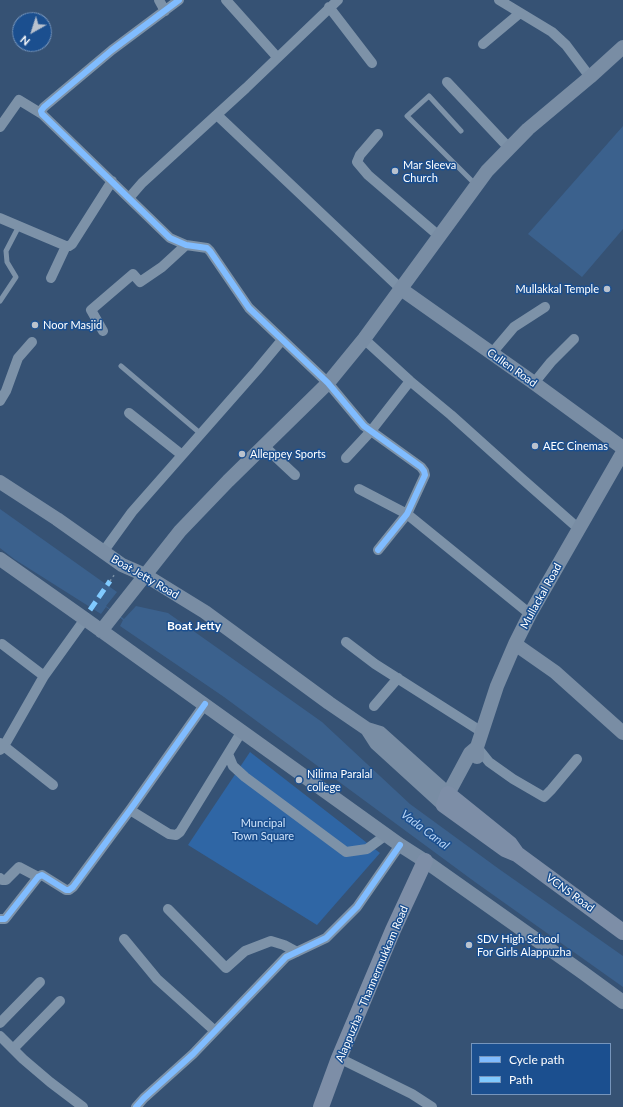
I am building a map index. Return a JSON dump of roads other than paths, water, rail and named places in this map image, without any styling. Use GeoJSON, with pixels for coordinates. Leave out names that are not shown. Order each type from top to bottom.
{"type":"FeatureCollection","features":[{"type":"Feature","properties":{"kind":"main road"},"geometry":{"type":"LineString","coordinates":[[101,630],[180,531],[228,481],[328,383],[364,339],[487,171],[528,129],[623,47]]}},
{"type":"Feature","properties":{"kind":"main road","name":"Cullen Road"},"geometry":{"type":"LineString","coordinates":[[401,289],[623,448]]}},
{"type":"Feature","properties":{"kind":"main road","name":"Mullackal Road"},"geometry":{"type":"LineString","coordinates":[[450,803],[470,753],[477,747],[497,686],[515,644],[530,614],[623,452]]}},
{"type":"Feature","properties":{"kind":"main road","name":"Boat Jetty Road"},"geometry":{"type":"LineString","coordinates":[[0,482],[58,519],[122,565],[145,575],[205,612],[367,729],[376,743],[450,803]]}},
{"type":"Feature","properties":{"kind":"main road"},"geometry":{"type":"LineString","coordinates":[[0,559],[205,704],[400,845],[425,861],[623,1002]]}},
{"type":"Feature","properties":{"kind":"main road"},"geometry":{"type":"LineString","coordinates":[[515,644],[555,672],[623,734]]}},
{"type":"Feature","properties":{"kind":"main road","name":"VCNS Road"},"geometry":{"type":"LineString","coordinates":[[450,803],[505,849],[517,854],[623,932]]}},
{"type":"Feature","properties":{"kind":"main road","name":"Alappuzha - Thannermukkam Road"},"geometry":{"type":"LineString","coordinates":[[321,1107],[339,1058],[425,861]]}},
{"type":"Feature","properties":{"kind":"street"},"geometry":{"type":"LineString","coordinates":[[158,0],[165,11]]}},
{"type":"Feature","properties":{"kind":"street"},"geometry":{"type":"LineString","coordinates":[[42,114],[41,111],[44,107],[112,50],[179,0]]}},
{"type":"Feature","properties":{"kind":"street"},"geometry":{"type":"LineString","coordinates":[[226,0],[277,58]]}},
{"type":"Feature","properties":{"kind":"street"},"geometry":{"type":"LineString","coordinates":[[129,198],[142,183],[338,0]]}},
{"type":"Feature","properties":{"kind":"street"},"geometry":{"type":"LineString","coordinates":[[499,0],[552,32],[566,46],[590,77]]}},
{"type":"Feature","properties":{"kind":"street"},"geometry":{"type":"LineString","coordinates":[[329,7],[372,63]]}},
{"type":"Feature","properties":{"kind":"street"},"geometry":{"type":"LineString","coordinates":[[483,44],[520,13]]}},
{"type":"Feature","properties":{"kind":"street"},"geometry":{"type":"LineString","coordinates":[[447,82],[509,148]]}},
{"type":"Feature","properties":{"kind":"street"},"geometry":{"type":"LineString","coordinates":[[0,127],[19,100],[42,114],[170,238],[186,245],[207,248],[250,308],[328,383],[364,426],[421,467],[424,471],[424,475],[407,514],[378,550]]}},
{"type":"Feature","properties":{"kind":"street"},"geometry":{"type":"LineString","coordinates":[[217,114],[401,289]]}},
{"type":"Feature","properties":{"kind":"street"},"geometry":{"type":"LineString","coordinates":[[378,134],[360,155],[357,162],[368,175],[439,236]]}},
{"type":"Feature","properties":{"kind":"street"},"geometry":{"type":"LineString","coordinates":[[0,218],[69,246],[72,244],[112,181]]}},
{"type":"Feature","properties":{"kind":"street"},"geometry":{"type":"LineString","coordinates":[[103,331],[91,310],[133,274],[140,282],[162,267],[186,245]]}},
{"type":"Feature","properties":{"kind":"street"},"geometry":{"type":"LineString","coordinates":[[51,278],[66,246]]}},
{"type":"Feature","properties":{"kind":"street"},"geometry":{"type":"LineString","coordinates":[[492,353],[514,327],[545,307]]}},
{"type":"Feature","properties":{"kind":"street"},"geometry":{"type":"LineString","coordinates":[[364,339],[579,529]]}},
{"type":"Feature","properties":{"kind":"street"},"geometry":{"type":"LineString","coordinates":[[534,383],[551,362],[574,339]]}},
{"type":"Feature","properties":{"kind":"street"},"geometry":{"type":"LineString","coordinates":[[103,552],[132,512],[282,340]]}},
{"type":"Feature","properties":{"kind":"street"},"geometry":{"type":"LineString","coordinates":[[0,401],[6,391],[18,358],[32,342]]}},
{"type":"Feature","properties":{"kind":"street"},"geometry":{"type":"LineString","coordinates":[[346,458],[371,431],[410,381]]}},
{"type":"Feature","properties":{"kind":"street"},"geometry":{"type":"LineString","coordinates":[[129,412],[182,455]]}},
{"type":"Feature","properties":{"kind":"street"},"geometry":{"type":"LineString","coordinates":[[264,446],[295,475]]}},
{"type":"Feature","properties":{"kind":"street"},"geometry":{"type":"LineString","coordinates":[[359,489],[407,514],[530,614]]}},
{"type":"Feature","properties":{"kind":"street"},"geometry":{"type":"LineString","coordinates":[[53,785],[1,746],[44,676],[85,619]]}},
{"type":"Feature","properties":{"kind":"street"},"geometry":{"type":"LineString","coordinates":[[346,642],[375,664],[482,732]]}},
{"type":"Feature","properties":{"kind":"street"},"geometry":{"type":"LineString","coordinates":[[2,644],[44,676]]}},
{"type":"Feature","properties":{"kind":"street"},"geometry":{"type":"LineString","coordinates":[[374,706],[398,678]]}},
{"type":"Feature","properties":{"kind":"street"},"geometry":{"type":"LineString","coordinates":[[0,878],[2,880],[6,880],[19,867],[38,877],[42,876],[66,890],[73,887],[205,704]]}},
{"type":"Feature","properties":{"kind":"street"},"geometry":{"type":"LineString","coordinates":[[130,810],[169,834],[176,835],[180,832],[242,731]]}},
{"type":"Feature","properties":{"kind":"street"},"geometry":{"type":"LineString","coordinates":[[477,747],[489,762],[513,779],[544,797],[576,759]]}},
{"type":"Feature","properties":{"kind":"street"},"geometry":{"type":"LineString","coordinates":[[228,754],[233,766],[246,777],[346,852],[367,849],[386,835]]}},
{"type":"Feature","properties":{"kind":"street"},"geometry":{"type":"LineString","coordinates":[[136,1107],[193,1054],[286,957],[326,938],[357,907],[400,845]]}},
{"type":"Feature","properties":{"kind":"street"},"geometry":{"type":"LineString","coordinates":[[0,919],[5,919],[38,877]]}},
{"type":"Feature","properties":{"kind":"street"},"geometry":{"type":"LineString","coordinates":[[168,909],[226,968],[246,951],[271,941],[284,945],[297,952]]}},
{"type":"Feature","properties":{"kind":"street"},"geometry":{"type":"LineString","coordinates":[[124,939],[157,980],[215,1031]]}},
{"type":"Feature","properties":{"kind":"street"},"geometry":{"type":"LineString","coordinates":[[0,1023],[40,982]]}},
{"type":"Feature","properties":{"kind":"street"},"geometry":{"type":"LineString","coordinates":[[13,1049],[60,1001]]}},
{"type":"Feature","properties":{"kind":"street"},"geometry":{"type":"LineString","coordinates":[[0,1036],[23,1059],[83,1107]]}},
{"type":"Feature","properties":{"kind":"street"},"geometry":{"type":"LineString","coordinates":[[339,1058],[412,1094],[432,1107]]}},
{"type":"Feature","properties":{"kind":"lane"},"geometry":{"type":"LineString","coordinates":[[461,131],[429,96],[407,116],[477,185]]}},
{"type":"Feature","properties":{"kind":"lane"},"geometry":{"type":"LineString","coordinates":[[0,301],[16,276],[7,262],[6,251],[19,226]]}},
{"type":"Feature","properties":{"kind":"lane"},"geometry":{"type":"LineString","coordinates":[[121,366],[201,434]]}},
{"type":"Feature","properties":{"kind":"water"},"geometry":{"type":"Polygon","coordinates":[[[623,126],[623,229],[582,277],[528,234],[623,126]]]}},
{"type":"Feature","properties":{"kind":"water","name":"Vada Canal"},"geometry":{"type":"Polygon","coordinates":[[[0,509],[117,592],[106,606],[124,619],[136,606],[168,613],[322,722],[410,804],[499,869],[623,956],[623,987],[475,882],[224,697],[120,626],[123,620],[106,607],[101,614],[14,559],[0,548],[0,509]]]}},
{"type":"Feature","properties":{"kind":"place","name":"Mar Sleeva Church"},"geometry":{"type":"Point","coordinates":[395,171]}},
{"type":"Feature","properties":{"kind":"place","name":"Mullakkal Temple"},"geometry":{"type":"Point","coordinates":[607,289]}},
{"type":"Feature","properties":{"kind":"place","name":"Noor Masjid"},"geometry":{"type":"Point","coordinates":[35,325]}},
{"type":"Feature","properties":{"kind":"place","name":"AEC Cinemas"},"geometry":{"type":"Point","coordinates":[535,446]}},
{"type":"Feature","properties":{"kind":"place","name":"Alleppey Sports"},"geometry":{"type":"Point","coordinates":[242,454]}},
{"type":"Feature","properties":{"kind":"place","name":"Nilima Paralal college"},"geometry":{"type":"Point","coordinates":[299,780]}},
{"type":"Feature","properties":{"kind":"place","name":"SDV High School For Girls Alappuzha"},"geometry":{"type":"Point","coordinates":[469,945]}},
{"type":"Feature","properties":{"kind":"district","name":"Boat Jetty"},"geometry":{"type":"Point","coordinates":[194,626]}},
{"type":"Feature","properties":{"kind":"park label","name":"Muncipal Town Square"},"geometry":{"type":"Point","coordinates":[263,829]}}]}
